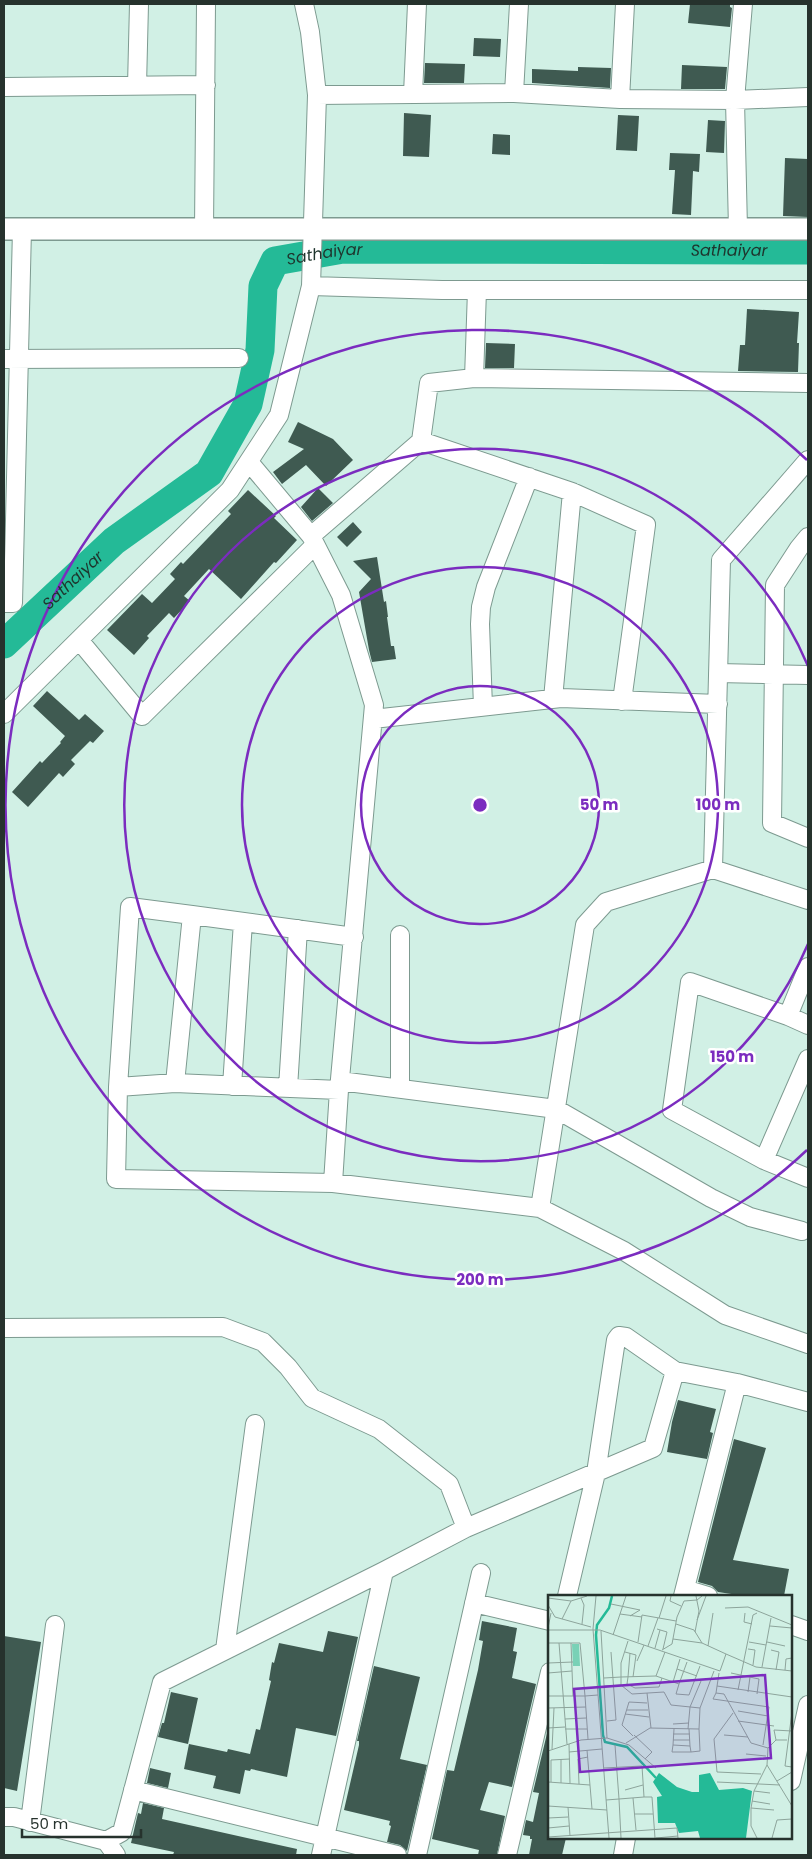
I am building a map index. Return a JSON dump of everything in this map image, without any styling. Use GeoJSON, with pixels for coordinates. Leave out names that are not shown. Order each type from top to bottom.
{"type":"FeatureCollection","features":[{"type":"Feature","properties":{"kind":"street"},"geometry":{"type":"LineString","coordinates":[[137,86],[138,4]]}},
{"type":"Feature","properties":{"kind":"street"},"geometry":{"type":"LineString","coordinates":[[204,229],[206,4]]}},
{"type":"Feature","properties":{"kind":"street"},"geometry":{"type":"LineString","coordinates":[[4,714],[230,490],[279,415],[312,280],[316,95],[310,32],[304,4]]}},
{"type":"Feature","properties":{"kind":"street"},"geometry":{"type":"LineString","coordinates":[[413,94],[417,4]]}},
{"type":"Feature","properties":{"kind":"street"},"geometry":{"type":"LineString","coordinates":[[514,93],[519,4]]}},
{"type":"Feature","properties":{"kind":"street"},"geometry":{"type":"LineString","coordinates":[[620,99],[624,4]]}},
{"type":"Feature","properties":{"kind":"street"},"geometry":{"type":"LineString","coordinates":[[738,229],[735,100],[743,4]]}},
{"type":"Feature","properties":{"kind":"street"},"geometry":{"type":"LineString","coordinates":[[4,88],[206,85]]}},
{"type":"Feature","properties":{"kind":"street"},"geometry":{"type":"LineString","coordinates":[[316,95],[514,93],[620,99],[735,100],[808,97]]}},
{"type":"Feature","properties":{"kind":"street"},"geometry":{"type":"LineString","coordinates":[[4,603],[13,603],[11,359],[13,229],[204,229],[313,236],[808,229]]}},
{"type":"Feature","properties":{"kind":"street"},"geometry":{"type":"LineString","coordinates":[[312,280],[478,290],[808,290]]}},
{"type":"Feature","properties":{"kind":"street"},"geometry":{"type":"LineString","coordinates":[[474,378],[478,290]]}},
{"type":"Feature","properties":{"kind":"street"},"geometry":{"type":"LineString","coordinates":[[11,359],[239,358]]}},
{"type":"Feature","properties":{"kind":"street"},"geometry":{"type":"LineString","coordinates":[[79,640],[142,716],[313,540],[421,441],[429,383],[474,378],[808,382]]}},
{"type":"Feature","properties":{"kind":"street"},"geometry":{"type":"LineString","coordinates":[[421,441],[572,492],[646,525],[622,701]]}},
{"type":"Feature","properties":{"kind":"street"},"geometry":{"type":"LineString","coordinates":[[712,869],[721,560],[808,460]]}},
{"type":"Feature","properties":{"kind":"street"},"geometry":{"type":"LineString","coordinates":[[249,462],[313,540],[340,595],[374,705],[333,1183]]}},
{"type":"Feature","properties":{"kind":"street"},"geometry":{"type":"LineString","coordinates":[[483,707],[481,607],[486,587],[529,477]]}},
{"type":"Feature","properties":{"kind":"street"},"geometry":{"type":"LineString","coordinates":[[554,700],[572,492]]}},
{"type":"Feature","properties":{"kind":"street"},"geometry":{"type":"LineString","coordinates":[[808,537],[775,585],[772,823],[808,838]]}},
{"type":"Feature","properties":{"kind":"street"},"geometry":{"type":"LineString","coordinates":[[718,673],[808,675]]}},
{"type":"Feature","properties":{"kind":"street"},"geometry":{"type":"LineString","coordinates":[[373,719],[554,700],[718,704]]}},
{"type":"Feature","properties":{"kind":"street"},"geometry":{"type":"LineString","coordinates":[[540,1208],[585,925],[606,902],[712,869],[808,900]]}},
{"type":"Feature","properties":{"kind":"street"},"geometry":{"type":"LineString","coordinates":[[354,937],[130,907],[118,1086],[116,1179],[333,1183],[540,1208],[624,1251],[725,1315],[808,1344]]}},
{"type":"Feature","properties":{"kind":"street"},"geometry":{"type":"LineString","coordinates":[[175,1083],[192,915]]}},
{"type":"Feature","properties":{"kind":"street"},"geometry":{"type":"LineString","coordinates":[[232,1086],[243,922]]}},
{"type":"Feature","properties":{"kind":"street"},"geometry":{"type":"LineString","coordinates":[[288,1088],[298,929]]}},
{"type":"Feature","properties":{"kind":"street"},"geometry":{"type":"LineString","coordinates":[[400,935],[400,1089]]}},
{"type":"Feature","properties":{"kind":"street"},"geometry":{"type":"LineString","coordinates":[[788,1016],[808,967]]}},
{"type":"Feature","properties":{"kind":"street"},"geometry":{"type":"LineString","coordinates":[[808,1026],[788,1016],[690,982],[672,1110],[764,1160],[808,1178]]}},
{"type":"Feature","properties":{"kind":"street"},"geometry":{"type":"LineString","coordinates":[[764,1160],[808,1059]]}},
{"type":"Feature","properties":{"kind":"street"},"geometry":{"type":"LineString","coordinates":[[118,1086],[175,1083],[288,1088],[340,1086],[400,1089],[556,1109],[711,1198],[750,1217],[802,1232]]}},
{"type":"Feature","properties":{"kind":"street"},"geometry":{"type":"LineString","coordinates":[[4,1328],[223,1327],[263,1342],[288,1367],[312,1398],[379,1429],[449,1484],[466,1528]]}},
{"type":"Feature","properties":{"kind":"street"},"geometry":{"type":"LineString","coordinates":[[567,1595],[596,1473],[618,1336],[626,1337],[675,1371],[737,1383],[808,1402]]}},
{"type":"Feature","properties":{"kind":"street"},"geometry":{"type":"LineString","coordinates":[[4,1817],[30,1822],[111,1848],[122,1832],[162,1682],[466,1528],[653,1448],[675,1371]]}},
{"type":"Feature","properties":{"kind":"street"},"geometry":{"type":"LineString","coordinates":[[700,1595],[684,1593],[737,1383]]}},
{"type":"Feature","properties":{"kind":"street"},"geometry":{"type":"LineString","coordinates":[[225,1650],[256,1424]]}},
{"type":"Feature","properties":{"kind":"street"},"geometry":{"type":"LineString","coordinates":[[321,1855],[384,1571]]}},
{"type":"Feature","properties":{"kind":"street"},"geometry":{"type":"LineString","coordinates":[[417,1855],[481,1573]]}},
{"type":"Feature","properties":{"kind":"street"},"geometry":{"type":"LineString","coordinates":[[474,1603],[548,1621]]}},
{"type":"Feature","properties":{"kind":"street"},"geometry":{"type":"LineString","coordinates":[[30,1822],[55,1625]]}},
{"type":"Feature","properties":{"kind":"street"},"geometry":{"type":"LineString","coordinates":[[792,1625],[808,1631]]}},
{"type":"Feature","properties":{"kind":"street"},"geometry":{"type":"LineString","coordinates":[[507,1855],[548,1681]]}},
{"type":"Feature","properties":{"kind":"street"},"geometry":{"type":"LineString","coordinates":[[792,1774],[801,1711]]}},
{"type":"Feature","properties":{"kind":"street"},"geometry":{"type":"LineString","coordinates":[[133,1790],[397,1855]]}},
{"type":"Feature","properties":{"kind":"street"},"geometry":{"type":"LineString","coordinates":[[623,1855],[626,1839]]}},
{"type":"Feature","properties":{"kind":"building"},"geometry":{"type":"Polygon","coordinates":[[[690,4],[730,4],[732,8],[730,27],[688,23],[690,4]]]}},
{"type":"Feature","properties":{"kind":"building"},"geometry":{"type":"Polygon","coordinates":[[[474,38],[501,39],[500,57],[473,56],[474,38]]]}},
{"type":"Feature","properties":{"kind":"building"},"geometry":{"type":"Polygon","coordinates":[[[425,63],[465,64],[464,83],[424,83],[425,63]]]}},
{"type":"Feature","properties":{"kind":"building"},"geometry":{"type":"Polygon","coordinates":[[[682,65],[727,67],[725,89],[681,89],[682,65]]]}},
{"type":"Feature","properties":{"kind":"building"},"geometry":{"type":"Polygon","coordinates":[[[578,67],[611,68],[610,88],[532,83],[532,69],[578,71],[578,67]]]}},
{"type":"Feature","properties":{"kind":"building"},"geometry":{"type":"Polygon","coordinates":[[[404,113],[431,115],[429,157],[403,156],[404,113]]]}},
{"type":"Feature","properties":{"kind":"building"},"geometry":{"type":"Polygon","coordinates":[[[618,115],[639,116],[637,151],[616,150],[618,115]]]}},
{"type":"Feature","properties":{"kind":"building"},"geometry":{"type":"Polygon","coordinates":[[[708,120],[725,121],[724,153],[706,152],[708,120]]]}},
{"type":"Feature","properties":{"kind":"building"},"geometry":{"type":"Polygon","coordinates":[[[493,134],[510,135],[510,155],[492,154],[493,134]]]}},
{"type":"Feature","properties":{"kind":"building"},"geometry":{"type":"Polygon","coordinates":[[[670,153],[700,154],[699,172],[693,171],[691,215],[672,214],[675,170],[669,170],[670,153]]]}},
{"type":"Feature","properties":{"kind":"building"},"geometry":{"type":"Polygon","coordinates":[[[785,158],[808,159],[808,217],[783,216],[785,158]]]}},
{"type":"Feature","properties":{"kind":"building"},"geometry":{"type":"Polygon","coordinates":[[[747,309],[799,312],[798,372],[738,371],[740,345],[745,345],[747,309]]]}},
{"type":"Feature","properties":{"kind":"building"},"geometry":{"type":"Polygon","coordinates":[[[486,343],[515,344],[514,368],[485,368],[486,343]]]}},
{"type":"Feature","properties":{"kind":"building"},"geometry":{"type":"Polygon","coordinates":[[[298,422],[333,439],[353,460],[326,486],[306,465],[282,484],[273,472],[304,449],[288,442],[298,422]]]}},
{"type":"Feature","properties":{"kind":"building"},"geometry":{"type":"Polygon","coordinates":[[[318,488],[333,503],[312,521],[301,507],[318,488]]]}},
{"type":"Feature","properties":{"kind":"building"},"geometry":{"type":"Polygon","coordinates":[[[248,490],[276,516],[274,518],[297,540],[276,563],[274,562],[241,599],[209,569],[184,596],[190,601],[174,618],[169,613],[147,636],[149,638],[134,655],[107,630],[142,594],[152,603],[175,579],[170,574],[181,562],[183,564],[231,514],[228,511],[248,490]]]}},
{"type":"Feature","properties":{"kind":"building"},"geometry":{"type":"Polygon","coordinates":[[[353,522],[362,532],[347,547],[337,537],[353,522]]]}},
{"type":"Feature","properties":{"kind":"building"},"geometry":{"type":"Polygon","coordinates":[[[377,557],[384,602],[386,601],[391,646],[394,646],[396,659],[372,662],[359,592],[371,579],[353,561],[377,557]]]}},
{"type":"Feature","properties":{"kind":"building"},"geometry":{"type":"Polygon","coordinates":[[[47,691],[79,720],[85,714],[104,731],[93,743],[90,741],[71,760],[75,764],[63,777],[59,773],[28,807],[12,792],[40,761],[42,763],[61,743],[65,736],[33,706],[47,691]]]}},
{"type":"Feature","properties":{"kind":"building"},"geometry":{"type":"Polygon","coordinates":[[[678,1400],[716,1409],[710,1432],[713,1433],[707,1459],[667,1452],[678,1400]]]}},
{"type":"Feature","properties":{"kind":"building"},"geometry":{"type":"Polygon","coordinates":[[[734,1439],[766,1448],[733,1560],[789,1569],[784,1595],[738,1595],[718,1592],[712,1586],[698,1582],[734,1439]]]}},
{"type":"Feature","properties":{"kind":"building"},"geometry":{"type":"Polygon","coordinates":[[[482,1621],[517,1628],[513,1651],[517,1652],[512,1678],[536,1684],[512,1787],[489,1782],[480,1810],[505,1816],[497,1855],[478,1855],[479,1850],[432,1839],[447,1770],[454,1771],[478,1670],[483,1641],[479,1640],[482,1621]]]}},
{"type":"Feature","properties":{"kind":"building"},"geometry":{"type":"Polygon","coordinates":[[[328,1631],[358,1637],[336,1736],[296,1728],[287,1777],[251,1769],[250,1771],[245,1770],[240,1794],[213,1788],[216,1776],[184,1769],[189,1744],[227,1752],[228,1749],[250,1754],[256,1729],[260,1730],[271,1681],[269,1680],[272,1662],[274,1663],[279,1643],[323,1652],[328,1631]]]}},
{"type":"Feature","properties":{"kind":"building"},"geometry":{"type":"Polygon","coordinates":[[[4,1636],[41,1642],[17,1791],[4,1788],[4,1636]]]}},
{"type":"Feature","properties":{"kind":"building"},"geometry":{"type":"Polygon","coordinates":[[[374,1666],[420,1677],[400,1759],[427,1765],[407,1851],[400,1845],[387,1842],[391,1826],[389,1825],[390,1821],[344,1810],[374,1666]]]}},
{"type":"Feature","properties":{"kind":"building"},"geometry":{"type":"Polygon","coordinates":[[[171,1692],[198,1698],[188,1744],[158,1737],[162,1723],[164,1723],[171,1692]]]}},
{"type":"Feature","properties":{"kind":"building"},"geometry":{"type":"Polygon","coordinates":[[[548,1729],[548,1839],[566,1839],[562,1855],[529,1855],[532,1839],[530,1839],[530,1836],[523,1835],[526,1820],[533,1822],[539,1793],[533,1792],[548,1729]]]}},
{"type":"Feature","properties":{"kind":"building"},"geometry":{"type":"Polygon","coordinates":[[[150,1768],[171,1773],[168,1788],[147,1783],[150,1768]]]}},
{"type":"Feature","properties":{"kind":"building"},"geometry":{"type":"Polygon","coordinates":[[[143,1803],[164,1808],[162,1819],[297,1849],[296,1855],[173,1855],[174,1852],[131,1843],[138,1813],[141,1814],[143,1803]]]}},
{"type":"Feature","properties":{"kind":"waterway","name":"Sathaiyar"},"geometry":{"type":"LineString","coordinates":[[4,644],[114,541],[209,473],[248,404],[260,350],[263,286],[275,261],[343,249],[808,250]]}}]}
